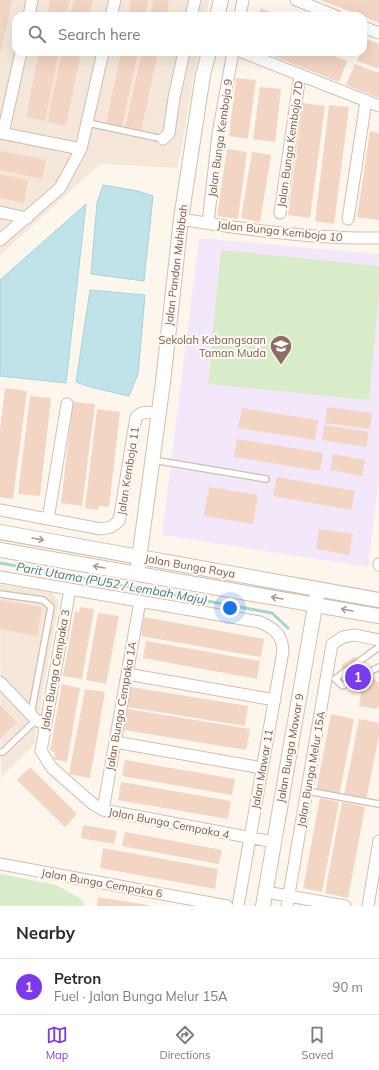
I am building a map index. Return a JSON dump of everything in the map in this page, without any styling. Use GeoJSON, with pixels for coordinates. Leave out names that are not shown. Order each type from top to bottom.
{"type":"FeatureCollection","features":[{"type":"Feature","properties":{"kind":"street"},"geometry":{"type":"LineString","coordinates":[[30,12],[32,0]]}},
{"type":"Feature","properties":{"kind":"street"},"geometry":{"type":"LineString","coordinates":[[112,12],[115,0]]}},
{"type":"Feature","properties":{"kind":"street"},"geometry":{"type":"LineString","coordinates":[[192,12],[195,0]]}},
{"type":"Feature","properties":{"kind":"street"},"geometry":{"type":"LineString","coordinates":[[218,12],[221,0]]}},
{"type":"Feature","properties":{"kind":"street"},"geometry":{"type":"LineString","coordinates":[[241,12],[243,0]]}},
{"type":"Feature","properties":{"kind":"street"},"geometry":{"type":"LineString","coordinates":[[296,0],[326,12]]}},
{"type":"Feature","properties":{"kind":"street"},"geometry":{"type":"LineString","coordinates":[[367,28],[379,33]]}},
{"type":"Feature","properties":{"kind":"street"},"geometry":{"type":"LineString","coordinates":[[20,56],[1,133],[81,149]]}},
{"type":"Feature","properties":{"kind":"street"},"geometry":{"type":"LineString","coordinates":[[0,240],[60,188],[81,149],[102,56]]}},
{"type":"Feature","properties":{"kind":"street"},"geometry":{"type":"LineString","coordinates":[[163,139],[168,133],[183,56]]}},
{"type":"Feature","properties":{"kind":"street","name":"Jalan Pandan Muhibbah"},"geometry":{"type":"LineString","coordinates":[[137,574],[181,219],[203,75],[208,56]]}},
{"type":"Feature","properties":{"kind":"street","name":"Jalan Bunga Kemboja 9"},"geometry":{"type":"LineString","coordinates":[[208,224],[218,134],[232,56]]}},
{"type":"Feature","properties":{"kind":"street"},"geometry":{"type":"LineString","coordinates":[[253,56],[379,106]]}},
{"type":"Feature","properties":{"kind":"street","name":"Jalan Bunga Kemboja 7D"},"geometry":{"type":"LineString","coordinates":[[280,213],[300,74]]}},
{"type":"Feature","properties":{"kind":"street"},"geometry":{"type":"LineString","coordinates":[[348,219],[366,101]]}},
{"type":"Feature","properties":{"kind":"street"},"geometry":{"type":"LineString","coordinates":[[0,212],[27,218]]}},
{"type":"Feature","properties":{"kind":"street","name":"Jalan Bunga Kemboja 10"},"geometry":{"type":"LineString","coordinates":[[181,219],[208,224],[280,232],[344,238],[379,238]]}},
{"type":"Feature","properties":{"kind":"street"},"geometry":{"type":"LineString","coordinates":[[48,520],[68,404]]}},
{"type":"Feature","properties":{"kind":"street","name":"Jalan Kemboja 11"},"geometry":{"type":"LineString","coordinates":[[0,510],[101,529],[111,527],[120,521],[136,417],[145,411],[158,414]]}},
{"type":"Feature","properties":{"kind":"street","name":"Jalan Bunga Raya"},"geometry":{"type":"LineString","coordinates":[[0,532],[379,600]]}},
{"type":"Feature","properties":{"kind":"street","name":"Jalan Bunga Raya"},"geometry":{"type":"LineString","coordinates":[[0,550],[379,616]]}},
{"type":"Feature","properties":{"kind":"street"},"geometry":{"type":"LineString","coordinates":[[0,577],[140,601]]}},
{"type":"Feature","properties":{"kind":"street","name":"Jalan Bunga Cempaka 3"},"geometry":{"type":"LineString","coordinates":[[41,750],[37,719],[70,589]]}},
{"type":"Feature","properties":{"kind":"street","name":"Jalan Bunga Mawar 9"},"geometry":{"type":"LineString","coordinates":[[264,899],[317,589]]}},
{"type":"Feature","properties":{"kind":"street","name":"Jalan Mawar 11"},"geometry":{"type":"LineString","coordinates":[[140,601],[260,622],[271,626],[278,633],[282,642],[283,651],[275,700],[238,906]]}},
{"type":"Feature","properties":{"kind":"street","name":"Jalan Bunga Cempaka 1A"},"geometry":{"type":"LineString","coordinates":[[103,810],[140,601]]}},
{"type":"Feature","properties":{"kind":"street","name":"Jalan Bunga Melur 15A"},"geometry":{"type":"LineString","coordinates":[[288,901],[307,791],[331,678],[332,644],[343,637],[355,635],[379,640]]}},
{"type":"Feature","properties":{"kind":"street"},"geometry":{"type":"LineString","coordinates":[[127,674],[275,700]]}},
{"type":"Feature","properties":{"kind":"street"},"geometry":{"type":"LineString","coordinates":[[0,682],[37,719]]}},
{"type":"Feature","properties":{"kind":"street"},"geometry":{"type":"LineString","coordinates":[[115,742],[262,768]]}},
{"type":"Feature","properties":{"kind":"street","name":"Jalan Bunga Cempaka 4"},"geometry":{"type":"LineString","coordinates":[[41,750],[52,768],[93,804],[103,810],[274,842]]}},
{"type":"Feature","properties":{"kind":"street"},"geometry":{"type":"LineString","coordinates":[[368,906],[379,841]]}},
{"type":"Feature","properties":{"kind":"street","name":"Jalan Bunga Cempaka 6"},"geometry":{"type":"LineString","coordinates":[[0,864],[227,906]]}},
{"type":"Feature","properties":{"kind":"street"},"geometry":{"type":"LineString","coordinates":[[264,899],[345,906]]}},
{"type":"Feature","properties":{"kind":"lane"},"geometry":{"type":"LineString","coordinates":[[88,123],[163,139]]}},
{"type":"Feature","properties":{"kind":"lane"},"geometry":{"type":"LineString","coordinates":[[152,460],[266,478]]}},
{"type":"Feature","properties":{"kind":"lane"},"geometry":{"type":"LineString","coordinates":[[0,594],[43,600],[51,607],[37,719],[3,752],[0,752]]}},
{"type":"Feature","properties":{"kind":"lane"},"geometry":{"type":"LineString","coordinates":[[379,647],[331,678],[342,686],[379,667]]}},
{"type":"Feature","properties":{"kind":"lane"},"geometry":{"type":"LineString","coordinates":[[307,791],[379,804]]}},
{"type":"Feature","properties":{"kind":"shaded area"},"geometry":{"type":"Polygon","coordinates":[[[0,0],[209,0],[207,12],[12,12],[12,56],[197,56],[178,168],[100,164],[0,255],[0,0]]]}},
{"type":"Feature","properties":{"kind":"shaded area","name":"Sekolah Kebangsaan Taman Muda"},"geometry":{"type":"Polygon","coordinates":[[[199,238],[379,254],[379,477],[368,567],[162,535],[199,238]]]}},
{"type":"Feature","properties":{"kind":"shaded area"},"geometry":{"type":"Polygon","coordinates":[[[0,584],[52,593],[59,601],[34,744],[1,778],[0,584]]]}},
{"type":"Feature","properties":{"kind":"green space"},"geometry":{"type":"Polygon","coordinates":[[[221,250],[379,266],[379,295],[369,400],[208,384],[221,250]]]}},
{"type":"Feature","properties":{"kind":"green space"},"geometry":{"type":"Polygon","coordinates":[[[0,874],[56,885],[83,900],[84,906],[0,906],[0,874]]]}},
{"type":"Feature","properties":{"kind":"water"},"geometry":{"type":"Polygon","coordinates":[[[103,185],[138,191],[153,196],[144,281],[91,274],[97,203],[103,185]]]}},
{"type":"Feature","properties":{"kind":"water"},"geometry":{"type":"Polygon","coordinates":[[[86,204],[66,383],[0,376],[0,280],[86,204]]]}},
{"type":"Feature","properties":{"kind":"water"},"geometry":{"type":"Polygon","coordinates":[[[90,290],[145,295],[138,374],[129,396],[90,387],[76,382],[90,290]]]}},
{"type":"Feature","properties":{"kind":"building"},"geometry":{"type":"Polygon","coordinates":[[[0,0],[12,0],[1,53],[0,53],[0,0]]]}},
{"type":"Feature","properties":{"kind":"building"},"geometry":{"type":"Polygon","coordinates":[[[50,0],[70,0],[67,12],[48,12],[50,0]]]}},
{"type":"Feature","properties":{"kind":"building"},"geometry":{"type":"Polygon","coordinates":[[[74,0],[93,0],[90,12],[71,12],[74,0]]]}},
{"type":"Feature","properties":{"kind":"building"},"geometry":{"type":"Polygon","coordinates":[[[131,0],[148,0],[146,12],[129,12],[131,0]]]}},
{"type":"Feature","properties":{"kind":"building"},"geometry":{"type":"Polygon","coordinates":[[[153,0],[169,0],[167,12],[151,12],[153,0]]]}},
{"type":"Feature","properties":{"kind":"building"},"geometry":{"type":"Polygon","coordinates":[[[320,0],[379,0],[379,23],[367,18],[367,12],[352,12],[320,0]]]}},
{"type":"Feature","properties":{"kind":"building"},"geometry":{"type":"Polygon","coordinates":[[[261,8],[271,12],[260,12],[261,8]]]}},
{"type":"Feature","properties":{"kind":"building"},"geometry":{"type":"Polygon","coordinates":[[[367,39],[379,44],[379,69],[357,61],[359,56],[367,56],[367,39]]]}},
{"type":"Feature","properties":{"kind":"building"},"geometry":{"type":"Polygon","coordinates":[[[38,56],[58,56],[45,121],[26,117],[38,56]]]}},
{"type":"Feature","properties":{"kind":"building"},"geometry":{"type":"Polygon","coordinates":[[[61,56],[80,56],[66,126],[47,122],[61,56]]]}},
{"type":"Feature","properties":{"kind":"building"},"geometry":{"type":"Polygon","coordinates":[[[120,56],[137,56],[122,127],[106,124],[120,56]]]}},
{"type":"Feature","properties":{"kind":"building"},"geometry":{"type":"Polygon","coordinates":[[[141,56],[157,56],[141,131],[125,128],[141,56]]]}},
{"type":"Feature","properties":{"kind":"building"},"geometry":{"type":"Polygon","coordinates":[[[273,56],[334,56],[347,61],[339,82],[273,56]]]}},
{"type":"Feature","properties":{"kind":"building"},"geometry":{"type":"Polygon","coordinates":[[[355,64],[379,73],[379,98],[346,85],[355,64]]]}},
{"type":"Feature","properties":{"kind":"building"},"geometry":{"type":"Polygon","coordinates":[[[236,78],[256,80],[248,139],[229,136],[236,78]]]}},
{"type":"Feature","properties":{"kind":"building"},"geometry":{"type":"Polygon","coordinates":[[[260,87],[281,89],[275,142],[253,139],[260,87]]]}},
{"type":"Feature","properties":{"kind":"building"},"geometry":{"type":"Polygon","coordinates":[[[303,103],[325,106],[310,218],[288,215],[303,103]]]}},
{"type":"Feature","properties":{"kind":"building"},"geometry":{"type":"Polygon","coordinates":[[[329,105],[349,107],[334,224],[315,221],[329,105]]]}},
{"type":"Feature","properties":{"kind":"building"},"geometry":{"type":"Polygon","coordinates":[[[370,131],[379,133],[379,220],[357,217],[370,131]]]}},
{"type":"Feature","properties":{"kind":"building"},"geometry":{"type":"Polygon","coordinates":[[[227,149],[247,152],[238,219],[217,216],[227,149]]]}},
{"type":"Feature","properties":{"kind":"building"},"geometry":{"type":"Polygon","coordinates":[[[0,151],[46,160],[42,179],[0,170],[0,151]]]}},
{"type":"Feature","properties":{"kind":"building"},"geometry":{"type":"Polygon","coordinates":[[[252,152],[271,155],[260,222],[241,218],[252,152]]]}},
{"type":"Feature","properties":{"kind":"building"},"geometry":{"type":"Polygon","coordinates":[[[0,174],[28,180],[24,203],[0,198],[0,174]]]}},
{"type":"Feature","properties":{"kind":"building"},"geometry":{"type":"Polygon","coordinates":[[[5,388],[27,391],[13,499],[0,497],[0,430],[5,388]]]}},
{"type":"Feature","properties":{"kind":"building"},"geometry":{"type":"Polygon","coordinates":[[[30,396],[51,398],[40,496],[18,494],[30,396]]]}},
{"type":"Feature","properties":{"kind":"building"},"geometry":{"type":"Polygon","coordinates":[[[73,402],[95,404],[82,506],[61,503],[73,402]]]}},
{"type":"Feature","properties":{"kind":"building"},"geometry":{"type":"Polygon","coordinates":[[[327,407],[372,413],[370,429],[325,423],[327,407]]]}},
{"type":"Feature","properties":{"kind":"building"},"geometry":{"type":"Polygon","coordinates":[[[242,408],[318,420],[315,440],[238,428],[242,408]]]}},
{"type":"Feature","properties":{"kind":"building"},"geometry":{"type":"Polygon","coordinates":[[[97,409],[120,412],[109,507],[98,506],[98,510],[85,508],[97,409]]]}},
{"type":"Feature","properties":{"kind":"building"},"geometry":{"type":"Polygon","coordinates":[[[324,425],[369,432],[366,447],[322,440],[324,425]]]}},
{"type":"Feature","properties":{"kind":"building"},"geometry":{"type":"Polygon","coordinates":[[[237,439],[323,453],[320,471],[234,457],[237,439]]]}},
{"type":"Feature","properties":{"kind":"building"},"geometry":{"type":"Polygon","coordinates":[[[333,454],[365,460],[362,476],[330,470],[333,454]]]}},
{"type":"Feature","properties":{"kind":"building"},"geometry":{"type":"Polygon","coordinates":[[[277,477],[355,491],[351,510],[273,496],[277,477]]]}},
{"type":"Feature","properties":{"kind":"building"},"geometry":{"type":"Polygon","coordinates":[[[209,487],[258,495],[253,524],[204,516],[209,487]]]}},
{"type":"Feature","properties":{"kind":"building"},"geometry":{"type":"Polygon","coordinates":[[[319,529],[353,534],[349,555],[316,549],[319,529]]]}},
{"type":"Feature","properties":{"kind":"building"},"geometry":{"type":"Polygon","coordinates":[[[0,600],[42,607],[37,636],[0,629],[0,600]]]}},
{"type":"Feature","properties":{"kind":"building"},"geometry":{"type":"Polygon","coordinates":[[[80,607],[94,609],[82,679],[63,676],[75,611],[79,612],[80,607]]]}},
{"type":"Feature","properties":{"kind":"building"},"geometry":{"type":"Polygon","coordinates":[[[98,613],[119,616],[106,684],[86,680],[98,613]]]}},
{"type":"Feature","properties":{"kind":"building"},"geometry":{"type":"Polygon","coordinates":[[[144,617],[264,639],[261,657],[141,636],[144,617]]]}},
{"type":"Feature","properties":{"kind":"building"},"geometry":{"type":"Polygon","coordinates":[[[146,641],[260,661],[257,679],[143,658],[146,641]]]}},
{"type":"Feature","properties":{"kind":"building"},"geometry":{"type":"Polygon","coordinates":[[[354,657],[360,659],[377,682],[379,682],[379,706],[376,709],[359,706],[361,693],[353,692],[340,673],[342,665],[354,657]]]}},
{"type":"Feature","properties":{"kind":"building"},"geometry":{"type":"Polygon","coordinates":[[[62,684],[80,688],[67,762],[54,759],[55,752],[50,751],[62,684]]]}},
{"type":"Feature","properties":{"kind":"building"},"geometry":{"type":"Polygon","coordinates":[[[131,687],[248,706],[245,726],[128,707],[131,687]]]}},
{"type":"Feature","properties":{"kind":"building"},"geometry":{"type":"Polygon","coordinates":[[[85,689],[105,692],[90,778],[69,774],[85,689]]]}},
{"type":"Feature","properties":{"kind":"building"},"geometry":{"type":"Polygon","coordinates":[[[0,705],[17,722],[0,739],[0,705]]]}},
{"type":"Feature","properties":{"kind":"building"},"geometry":{"type":"Polygon","coordinates":[[[127,709],[250,729],[246,750],[124,730],[127,709]]]}},
{"type":"Feature","properties":{"kind":"building"},"geometry":{"type":"Polygon","coordinates":[[[331,714],[354,719],[339,796],[316,791],[331,714]]]}},
{"type":"Feature","properties":{"kind":"building"},"geometry":{"type":"Polygon","coordinates":[[[359,719],[379,723],[379,735],[366,800],[344,796],[359,719]]]}},
{"type":"Feature","properties":{"kind":"building"},"geometry":{"type":"Polygon","coordinates":[[[125,760],[235,779],[232,795],[122,776],[125,760]]]}},
{"type":"Feature","properties":{"kind":"building"},"geometry":{"type":"Polygon","coordinates":[[[30,767],[77,814],[65,827],[17,780],[30,767]]]}},
{"type":"Feature","properties":{"kind":"building"},"geometry":{"type":"Polygon","coordinates":[[[121,782],[231,801],[228,819],[118,800],[121,782]]]}},
{"type":"Feature","properties":{"kind":"building"},"geometry":{"type":"Polygon","coordinates":[[[320,798],[339,802],[322,892],[303,888],[320,798]]]}},
{"type":"Feature","properties":{"kind":"building"},"geometry":{"type":"Polygon","coordinates":[[[342,802],[365,807],[348,898],[325,893],[342,802]]]}},
{"type":"Feature","properties":{"kind":"building"},"geometry":{"type":"Polygon","coordinates":[[[83,825],[117,831],[114,844],[81,838],[83,825]]]}},
{"type":"Feature","properties":{"kind":"building"},"geometry":{"type":"Polygon","coordinates":[[[125,832],[222,850],[219,864],[122,846],[125,832]]]}},
{"type":"Feature","properties":{"kind":"building"},"geometry":{"type":"Polygon","coordinates":[[[103,848],[218,869],[215,889],[100,868],[103,848]]]}},
{"type":"Feature","properties":{"kind":"building"},"geometry":{"type":"Polygon","coordinates":[[[98,897],[148,905],[148,906],[97,906],[98,897]]]}},
{"type":"Feature","properties":{"kind":"waterway","name":"Parit Utama (PU52 / Lembah Maju)"},"geometry":{"type":"LineString","coordinates":[[0,563],[272,613],[288,628]]}},
{"type":"Feature","properties":{"kind":"place","name":"Sekolah Kebangsaan Taman Muda"},"geometry":{"type":"Point","coordinates":[281,366]}},
{"type":"Feature","properties":{"kind":"place","name":"Petron"},"geometry":{"type":"Point","coordinates":[358,677]}}]}
